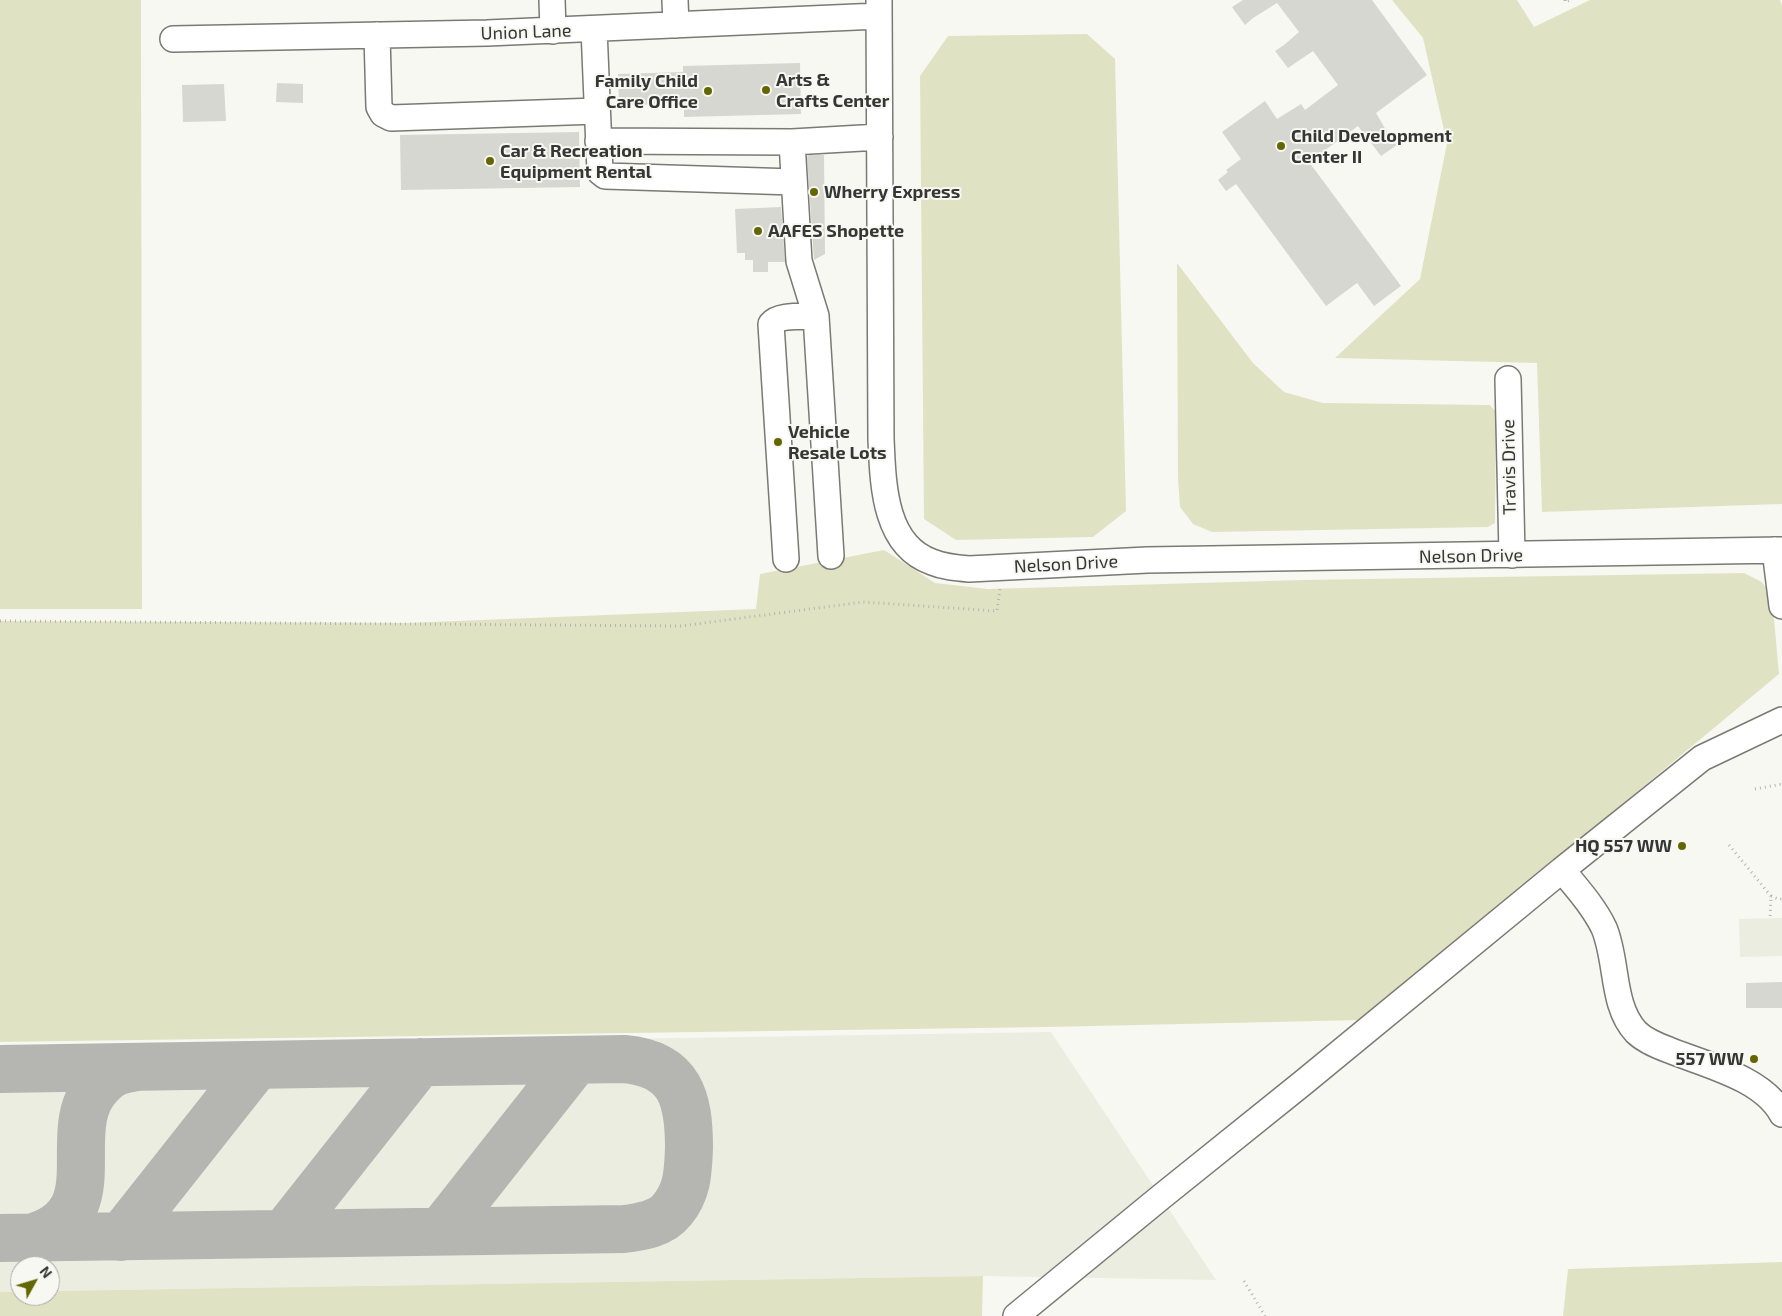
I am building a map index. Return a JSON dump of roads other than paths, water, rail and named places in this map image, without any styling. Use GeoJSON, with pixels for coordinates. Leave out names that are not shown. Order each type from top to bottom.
{"type":"FeatureCollection","features":[{"type":"Feature","properties":{"kind":"street"},"geometry":{"type":"LineString","coordinates":[[552,0],[553,31]]}},
{"type":"Feature","properties":{"kind":"street"},"geometry":{"type":"LineString","coordinates":[[675,0],[676,25]]}},
{"type":"Feature","properties":{"kind":"street","name":"Union Lane"},"geometry":{"type":"LineString","coordinates":[[173,39],[553,31],[676,25],[879,8]]}},
{"type":"Feature","properties":{"kind":"street","name":"Nelson Drive"},"geometry":{"type":"LineString","coordinates":[[879,8],[880,439],[886,501],[892,521],[900,536],[914,553],[930,562],[949,568],[963,569],[1147,560],[1779,550]]}},
{"type":"Feature","properties":{"kind":"street"},"geometry":{"type":"LineString","coordinates":[[594,29],[600,172],[605,176],[794,182]]}},
{"type":"Feature","properties":{"kind":"street"},"geometry":{"type":"LineString","coordinates":[[377,35],[378,107],[383,114],[391,118],[597,111]]}},
{"type":"Feature","properties":{"kind":"street"},"geometry":{"type":"LineString","coordinates":[[598,141],[792,142],[880,137]]}},
{"type":"Feature","properties":{"kind":"street"},"geometry":{"type":"LineString","coordinates":[[792,142],[799,261],[816,316],[831,556]]}},
{"type":"Feature","properties":{"kind":"street"},"geometry":{"type":"LineString","coordinates":[[786,559],[771,324],[774,320],[781,318],[816,316]]}},
{"type":"Feature","properties":{"kind":"street","name":"Travis Drive"},"geometry":{"type":"LineString","coordinates":[[1508,379],[1512,555]]}},
{"type":"Feature","properties":{"kind":"street"},"geometry":{"type":"LineString","coordinates":[[1779,550],[1782,606]]}},
{"type":"Feature","properties":{"kind":"street"},"geometry":{"type":"LineString","coordinates":[[1016,1316],[1702,758],[1782,720]]}},
{"type":"Feature","properties":{"kind":"street"},"geometry":{"type":"LineString","coordinates":[[1562,870],[1587,900],[1604,928],[1618,994],[1625,1015],[1637,1032],[1652,1043],[1750,1082],[1769,1096],[1782,1114]]}},
{"type":"Feature","properties":{"kind":"place","name":"Arts & Crafts Center"},"geometry":{"type":"Point","coordinates":[766,90]}},
{"type":"Feature","properties":{"kind":"place","name":"Family Child Care Office"},"geometry":{"type":"Point","coordinates":[708,91]}},
{"type":"Feature","properties":{"kind":"place","name":"Child Development Center II"},"geometry":{"type":"Point","coordinates":[1281,146]}},
{"type":"Feature","properties":{"kind":"place","name":"Car & Recreation Equipment Rental"},"geometry":{"type":"Point","coordinates":[490,161]}},
{"type":"Feature","properties":{"kind":"place","name":"Wherry Express"},"geometry":{"type":"Point","coordinates":[814,192]}},
{"type":"Feature","properties":{"kind":"place","name":"AAFES Shopette"},"geometry":{"type":"Point","coordinates":[758,231]}},
{"type":"Feature","properties":{"kind":"place","name":"Vehicle Resale Lots"},"geometry":{"type":"Point","coordinates":[778,442]}},
{"type":"Feature","properties":{"kind":"place","name":"HQ 557 WW"},"geometry":{"type":"Point","coordinates":[1682,846]}},
{"type":"Feature","properties":{"kind":"place","name":"557 WW"},"geometry":{"type":"Point","coordinates":[1754,1059]}}]}
